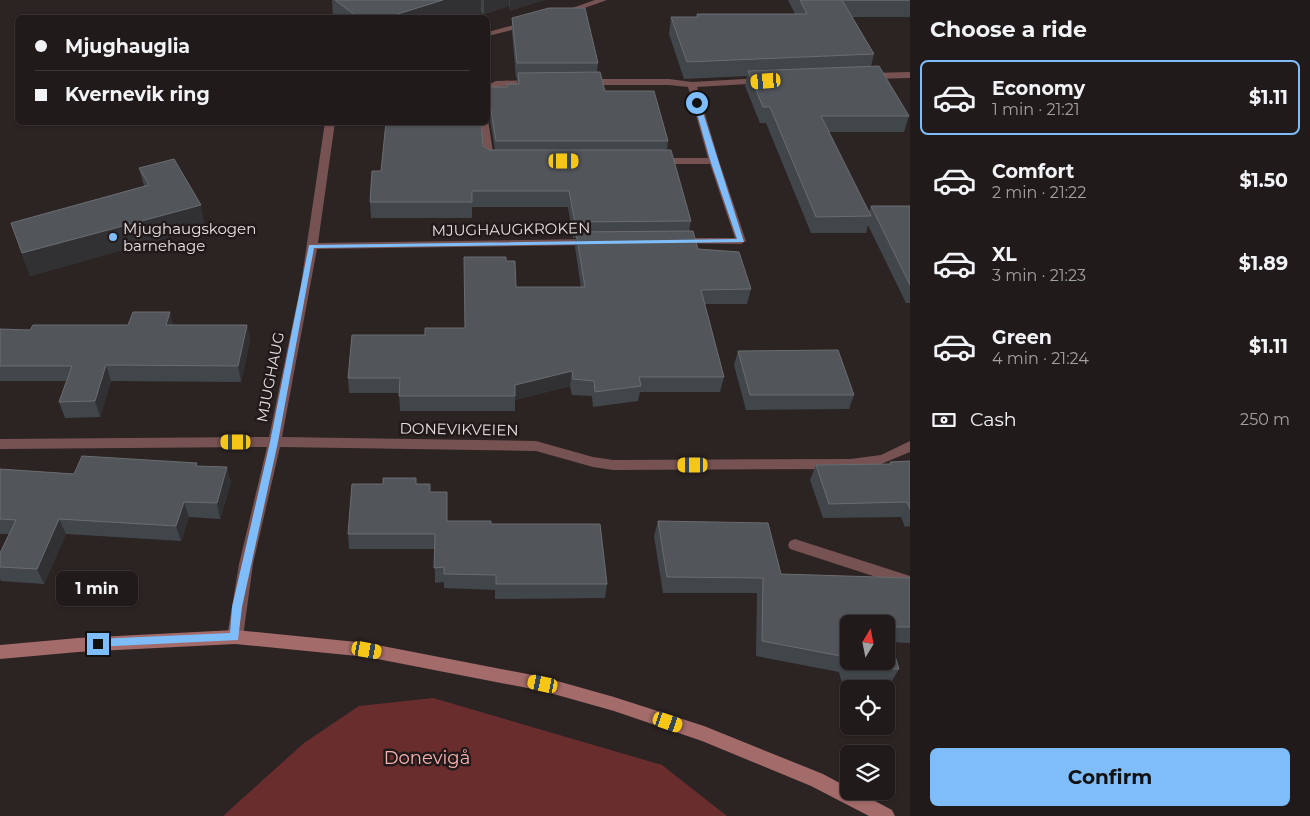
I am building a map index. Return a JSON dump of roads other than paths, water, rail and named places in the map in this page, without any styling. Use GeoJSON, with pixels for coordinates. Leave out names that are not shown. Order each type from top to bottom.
{"type":"FeatureCollection","features":[{"type":"Feature","properties":{"kind":"main road"},"geometry":{"type":"LineString","coordinates":[[0,652],[78,645],[235,637],[367,650],[543,684],[614,704],[704,734],[817,780],[886,816]]}},
{"type":"Feature","properties":{"kind":"street"},"geometry":{"type":"LineString","coordinates":[[552,16],[602,0]]}},
{"type":"Feature","properties":{"kind":"street"},"geometry":{"type":"LineString","coordinates":[[490,33],[535,22]]}},
{"type":"Feature","properties":{"kind":"street"},"geometry":{"type":"LineString","coordinates":[[862,76],[910,75]]}},
{"type":"Feature","properties":{"kind":"street"},"geometry":{"type":"LineString","coordinates":[[580,82],[669,82],[692,85],[773,80]]}},
{"type":"Feature","properties":{"kind":"street"},"geometry":{"type":"LineString","coordinates":[[490,87],[504,83],[541,82]]}},
{"type":"Feature","properties":{"kind":"street"},"geometry":{"type":"LineString","coordinates":[[672,242],[741,240],[714,160],[692,85]]}},
{"type":"Feature","properties":{"kind":"street","name":"MJUGHAUG"},"geometry":{"type":"LineString","coordinates":[[235,637],[237,607],[274,442],[311,246],[330,125]]}},
{"type":"Feature","properties":{"kind":"street"},"geometry":{"type":"LineString","coordinates":[[484,125],[490,161],[500,161]]}},
{"type":"Feature","properties":{"kind":"street"},"geometry":{"type":"LineString","coordinates":[[646,161],[714,160]]}},
{"type":"Feature","properties":{"kind":"street","name":"MJUGHAUGKROKEN"},"geometry":{"type":"LineString","coordinates":[[311,246],[603,242]]}},
{"type":"Feature","properties":{"kind":"street","name":"DONEVIKVEIEN"},"geometry":{"type":"LineString","coordinates":[[0,444],[274,442],[536,446],[552,449],[592,464],[613,465],[850,464],[879,462],[897,455],[910,446]]}},
{"type":"Feature","properties":{"kind":"street"},"geometry":{"type":"LineString","coordinates":[[795,545],[910,582]]}},
{"type":"Feature","properties":{"kind":"place","name":"Mjughaugskogen barnehage"},"geometry":{"type":"Point","coordinates":[113,237]}},
{"type":"Feature","properties":{"kind":"park label","name":"Donevigå"},"geometry":{"type":"Point","coordinates":[427,758]}}]}
